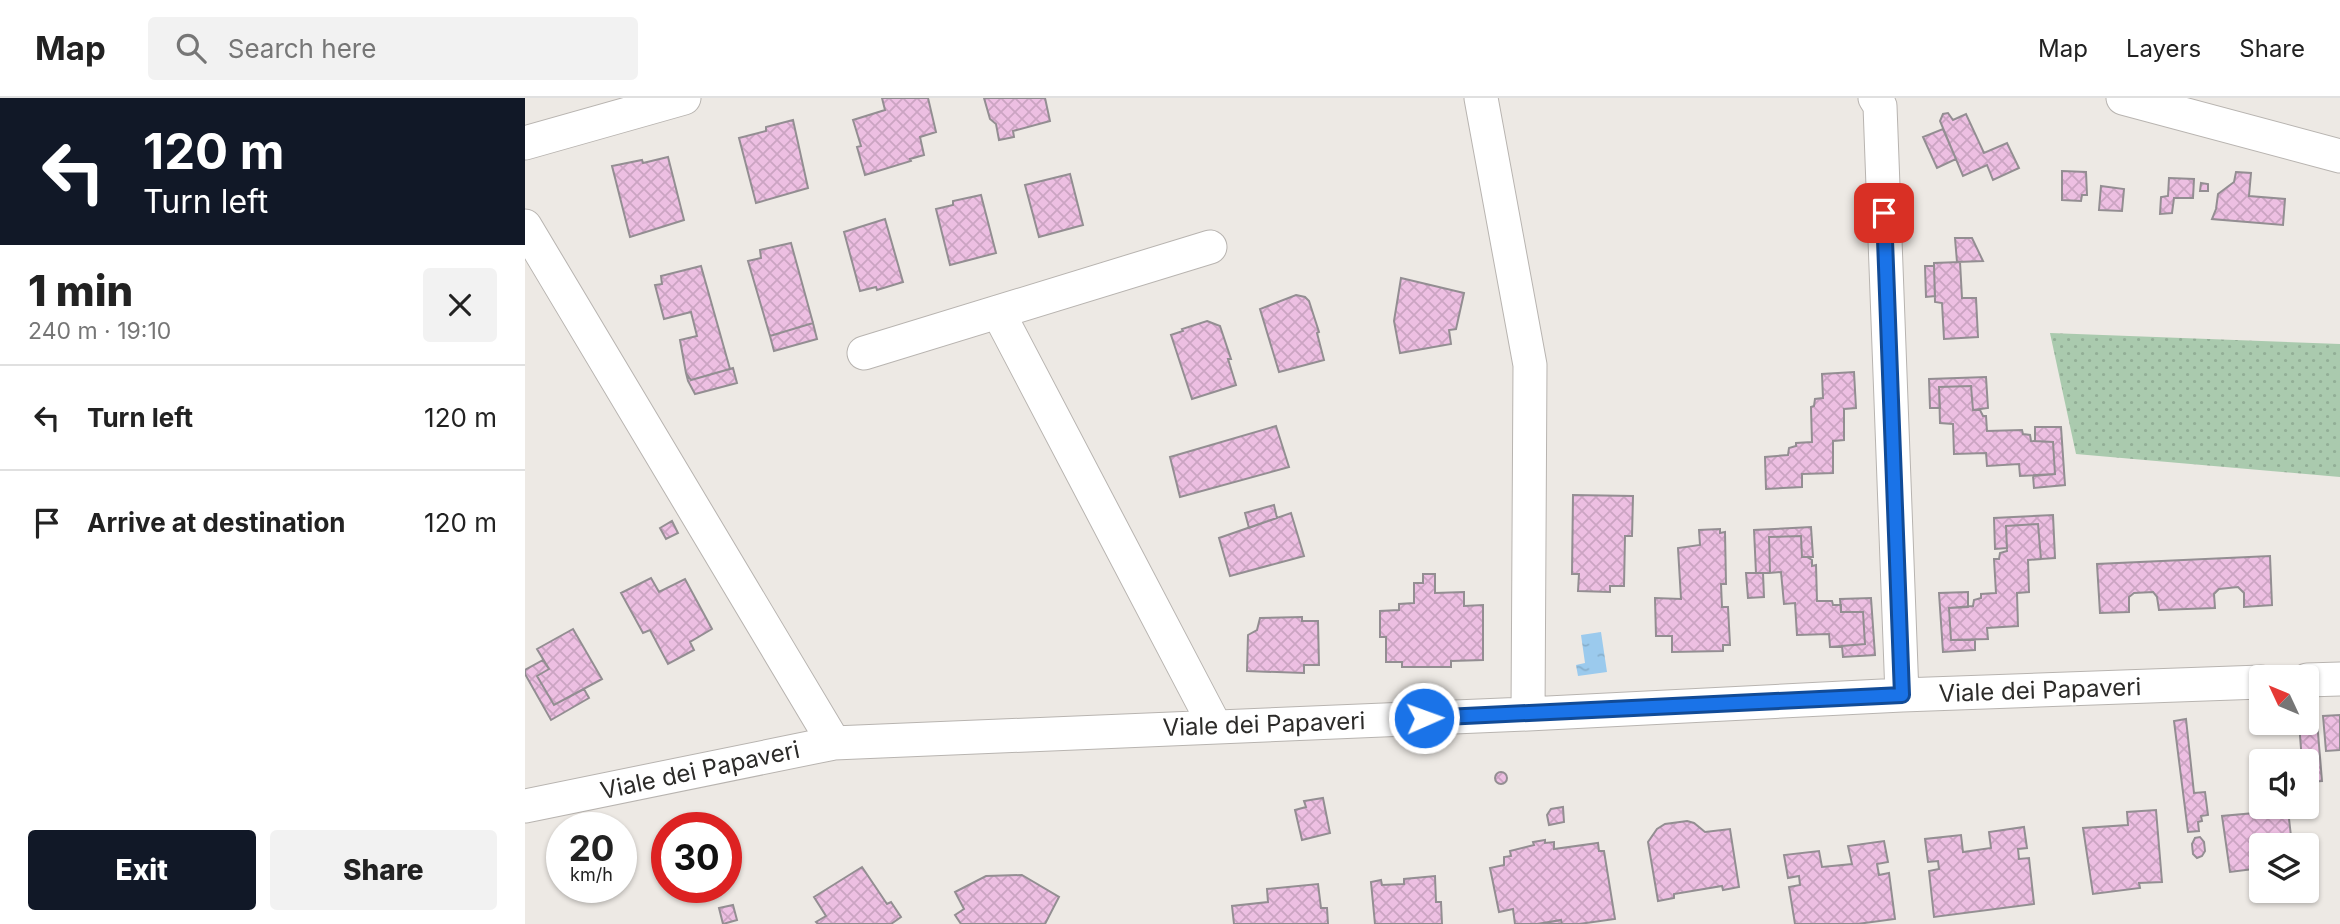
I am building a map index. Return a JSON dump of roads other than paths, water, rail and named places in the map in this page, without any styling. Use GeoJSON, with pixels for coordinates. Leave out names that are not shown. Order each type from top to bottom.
{"type":"FeatureCollection","features":[{"type":"Feature","properties":{"kind":"street"},"geometry":{"type":"LineString","coordinates":[[525,142],[684,98]]}},
{"type":"Feature","properties":{"kind":"street"},"geometry":{"type":"LineString","coordinates":[[1481,98],[1530,365],[1528,714]]}},
{"type":"Feature","properties":{"kind":"street"},"geometry":{"type":"LineString","coordinates":[[1875,98],[1880,106],[1902,695]]}},
{"type":"Feature","properties":{"kind":"street"},"geometry":{"type":"LineString","coordinates":[[2123,98],[2340,156]]}},
{"type":"Feature","properties":{"kind":"street"},"geometry":{"type":"LineString","coordinates":[[525,226],[834,743]]}},
{"type":"Feature","properties":{"kind":"street"},"geometry":{"type":"LineString","coordinates":[[864,354],[1210,247]]}},
{"type":"Feature","properties":{"kind":"street"},"geometry":{"type":"LineString","coordinates":[[998,312],[1216,726]]}},
{"type":"Feature","properties":{"kind":"street"},"geometry":{"type":"LineString","coordinates":[[2319,680],[2340,679]]}},
{"type":"Feature","properties":{"kind":"street","name":"Viale dei Papaveri"},"geometry":{"type":"LineString","coordinates":[[525,806],[834,743],[1528,714],[1902,695],[2249,682]]}},
{"type":"Feature","properties":{"kind":"water"},"geometry":{"type":"Polygon","coordinates":[[[1601,632],[1607,672],[1578,676],[1576,665],[1585,663],[1581,635],[1601,632]]]}}]}
